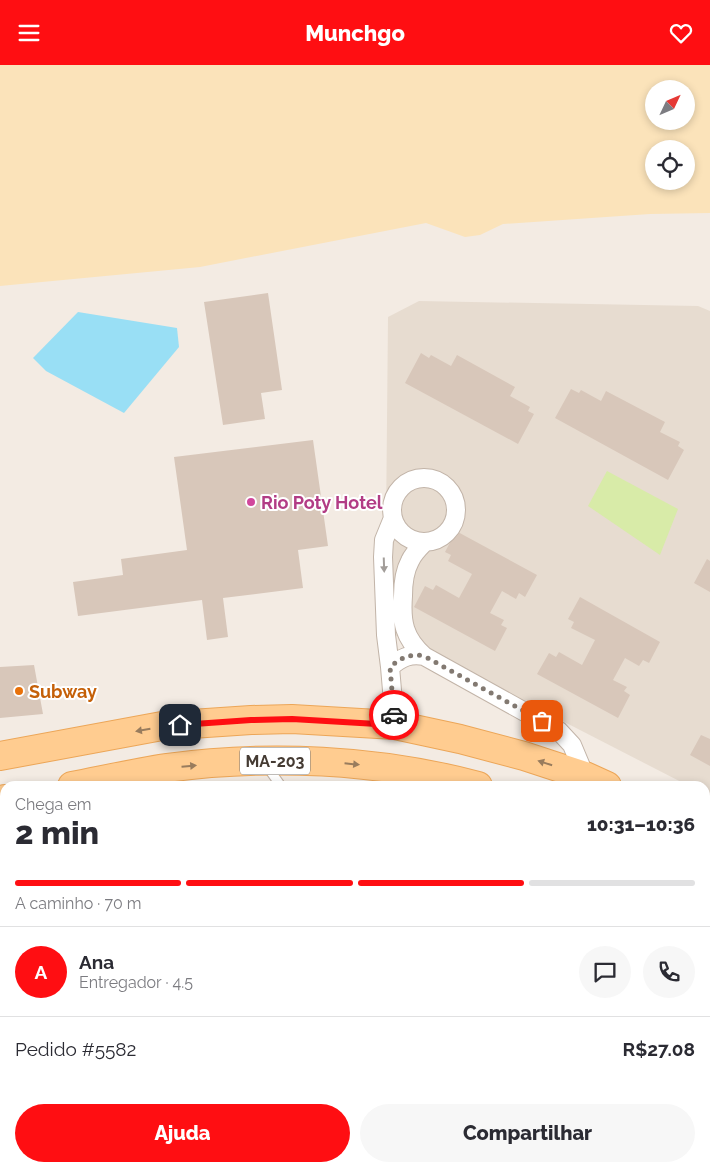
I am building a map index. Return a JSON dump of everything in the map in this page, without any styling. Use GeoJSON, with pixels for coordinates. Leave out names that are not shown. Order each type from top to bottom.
{"type":"FeatureCollection","features":[{"type":"Feature","properties":{"kind":"main road"},"geometry":{"type":"LineString","coordinates":[[0,757],[162,726],[292,719],[394,725],[460,739],[524,756],[596,781]]}},
{"type":"Feature","properties":{"kind":"main road","name":"MA-203"},"geometry":{"type":"LineString","coordinates":[[98,781],[166,768],[262,761],[342,763],[394,769],[453,781]]}},
{"type":"Feature","properties":{"kind":"street"},"geometry":{"type":"LineString","coordinates":[[420,478],[431,479],[441,483],[449,490],[456,510],[455,520],[443,537],[424,543],[414,541],[405,536],[397,528],[393,518],[392,507],[394,497],[400,488],[410,481],[420,478]]}},
{"type":"Feature","properties":{"kind":"street"},"geometry":{"type":"LineString","coordinates":[[393,518],[384,540],[383,557],[386,635],[394,725]]}},
{"type":"Feature","properties":{"kind":"street"},"geometry":{"type":"LineString","coordinates":[[424,543],[409,562],[405,573],[402,614],[406,631],[415,648],[424,656],[559,731],[572,745],[596,781]]}},
{"type":"Feature","properties":{"kind":"street"},"geometry":{"type":"LineString","coordinates":[[390,667],[405,657],[424,656]]}},
{"type":"Feature","properties":{"kind":"lane"},"geometry":{"type":"LineString","coordinates":[[262,761],[277,781]]}},
{"type":"Feature","properties":{"kind":"shaded area"},"geometry":{"type":"Polygon","coordinates":[[[419,301],[698,306],[710,311],[710,781],[679,781],[385,630],[388,317],[419,301]]]}},
{"type":"Feature","properties":{"kind":"green space"},"geometry":{"type":"Polygon","coordinates":[[[607,471],[678,509],[660,555],[588,506],[607,471]]]}},
{"type":"Feature","properties":{"kind":"sand"},"geometry":{"type":"Polygon","coordinates":[[[0,65],[710,65],[710,213],[650,214],[503,224],[480,235],[465,237],[426,223],[200,267],[0,286],[0,65]]]}},
{"type":"Feature","properties":{"kind":"water"},"geometry":{"type":"Polygon","coordinates":[[[78,312],[177,328],[179,347],[124,413],[46,371],[33,358],[78,312]]]}},
{"type":"Feature","properties":{"kind":"building"},"geometry":{"type":"Polygon","coordinates":[[[268,293],[282,390],[261,393],[265,419],[223,425],[204,302],[268,293]]]}},
{"type":"Feature","properties":{"kind":"building"},"geometry":{"type":"Polygon","coordinates":[[[421,353],[429,358],[431,355],[451,366],[457,355],[515,387],[510,396],[530,407],[528,411],[534,414],[518,444],[405,383],[421,353]]]}},
{"type":"Feature","properties":{"kind":"building"},"geometry":{"type":"Polygon","coordinates":[[[571,389],[579,393],[581,390],[601,401],[606,391],[665,422],[660,432],[680,442],[678,446],[684,450],[668,480],[555,418],[571,389]]]}},
{"type":"Feature","properties":{"kind":"building","name":"Rio Poty Hotel"},"geometry":{"type":"Polygon","coordinates":[[[313,440],[328,546],[298,550],[303,588],[223,598],[228,637],[207,640],[202,600],[78,616],[73,582],[123,575],[121,559],[187,550],[174,457],[313,440]]]}},
{"type":"Feature","properties":{"kind":"building"},"geometry":{"type":"Polygon","coordinates":[[[456,531],[537,575],[525,597],[519,593],[516,599],[502,591],[490,613],[504,620],[501,625],[507,628],[495,651],[414,607],[425,586],[433,590],[436,585],[459,598],[472,574],[448,561],[451,555],[445,552],[456,531]]]}},
{"type":"Feature","properties":{"kind":"building"},"geometry":{"type":"Polygon","coordinates":[[[707,559],[710,561],[710,592],[694,583],[707,559]]]}},
{"type":"Feature","properties":{"kind":"building"},"geometry":{"type":"Polygon","coordinates":[[[580,597],[660,642],[649,663],[643,660],[639,666],[625,658],[613,680],[627,687],[624,691],[630,695],[618,718],[537,674],[549,653],[556,657],[559,652],[582,665],[595,640],[571,628],[574,622],[568,619],[580,597]]]}},
{"type":"Feature","properties":{"kind":"building","name":"Subway"},"geometry":{"type":"Polygon","coordinates":[[[34,665],[43,714],[0,718],[0,667],[34,665]]]}},
{"type":"Feature","properties":{"kind":"building"},"geometry":{"type":"Polygon","coordinates":[[[701,735],[710,739],[710,766],[690,755],[701,735]]]}},
{"type":"Feature","properties":{"kind":"way so far"},"geometry":{"type":"LineString","coordinates":[[394,715],[390,667],[405,657],[418,655],[424,656],[542,721]]}},
{"type":"Feature","properties":{"kind":"place","name":"Rio Poty Hotel"},"geometry":{"type":"Point","coordinates":[251,502]}},
{"type":"Feature","properties":{"kind":"place","name":"Subway"},"geometry":{"type":"Point","coordinates":[19,691]}},
{"type":"Feature","properties":{"kind":"route"},"geometry":{"type":"LineString","coordinates":[[180,725],[292,719],[394,725],[394,715]]}}]}
